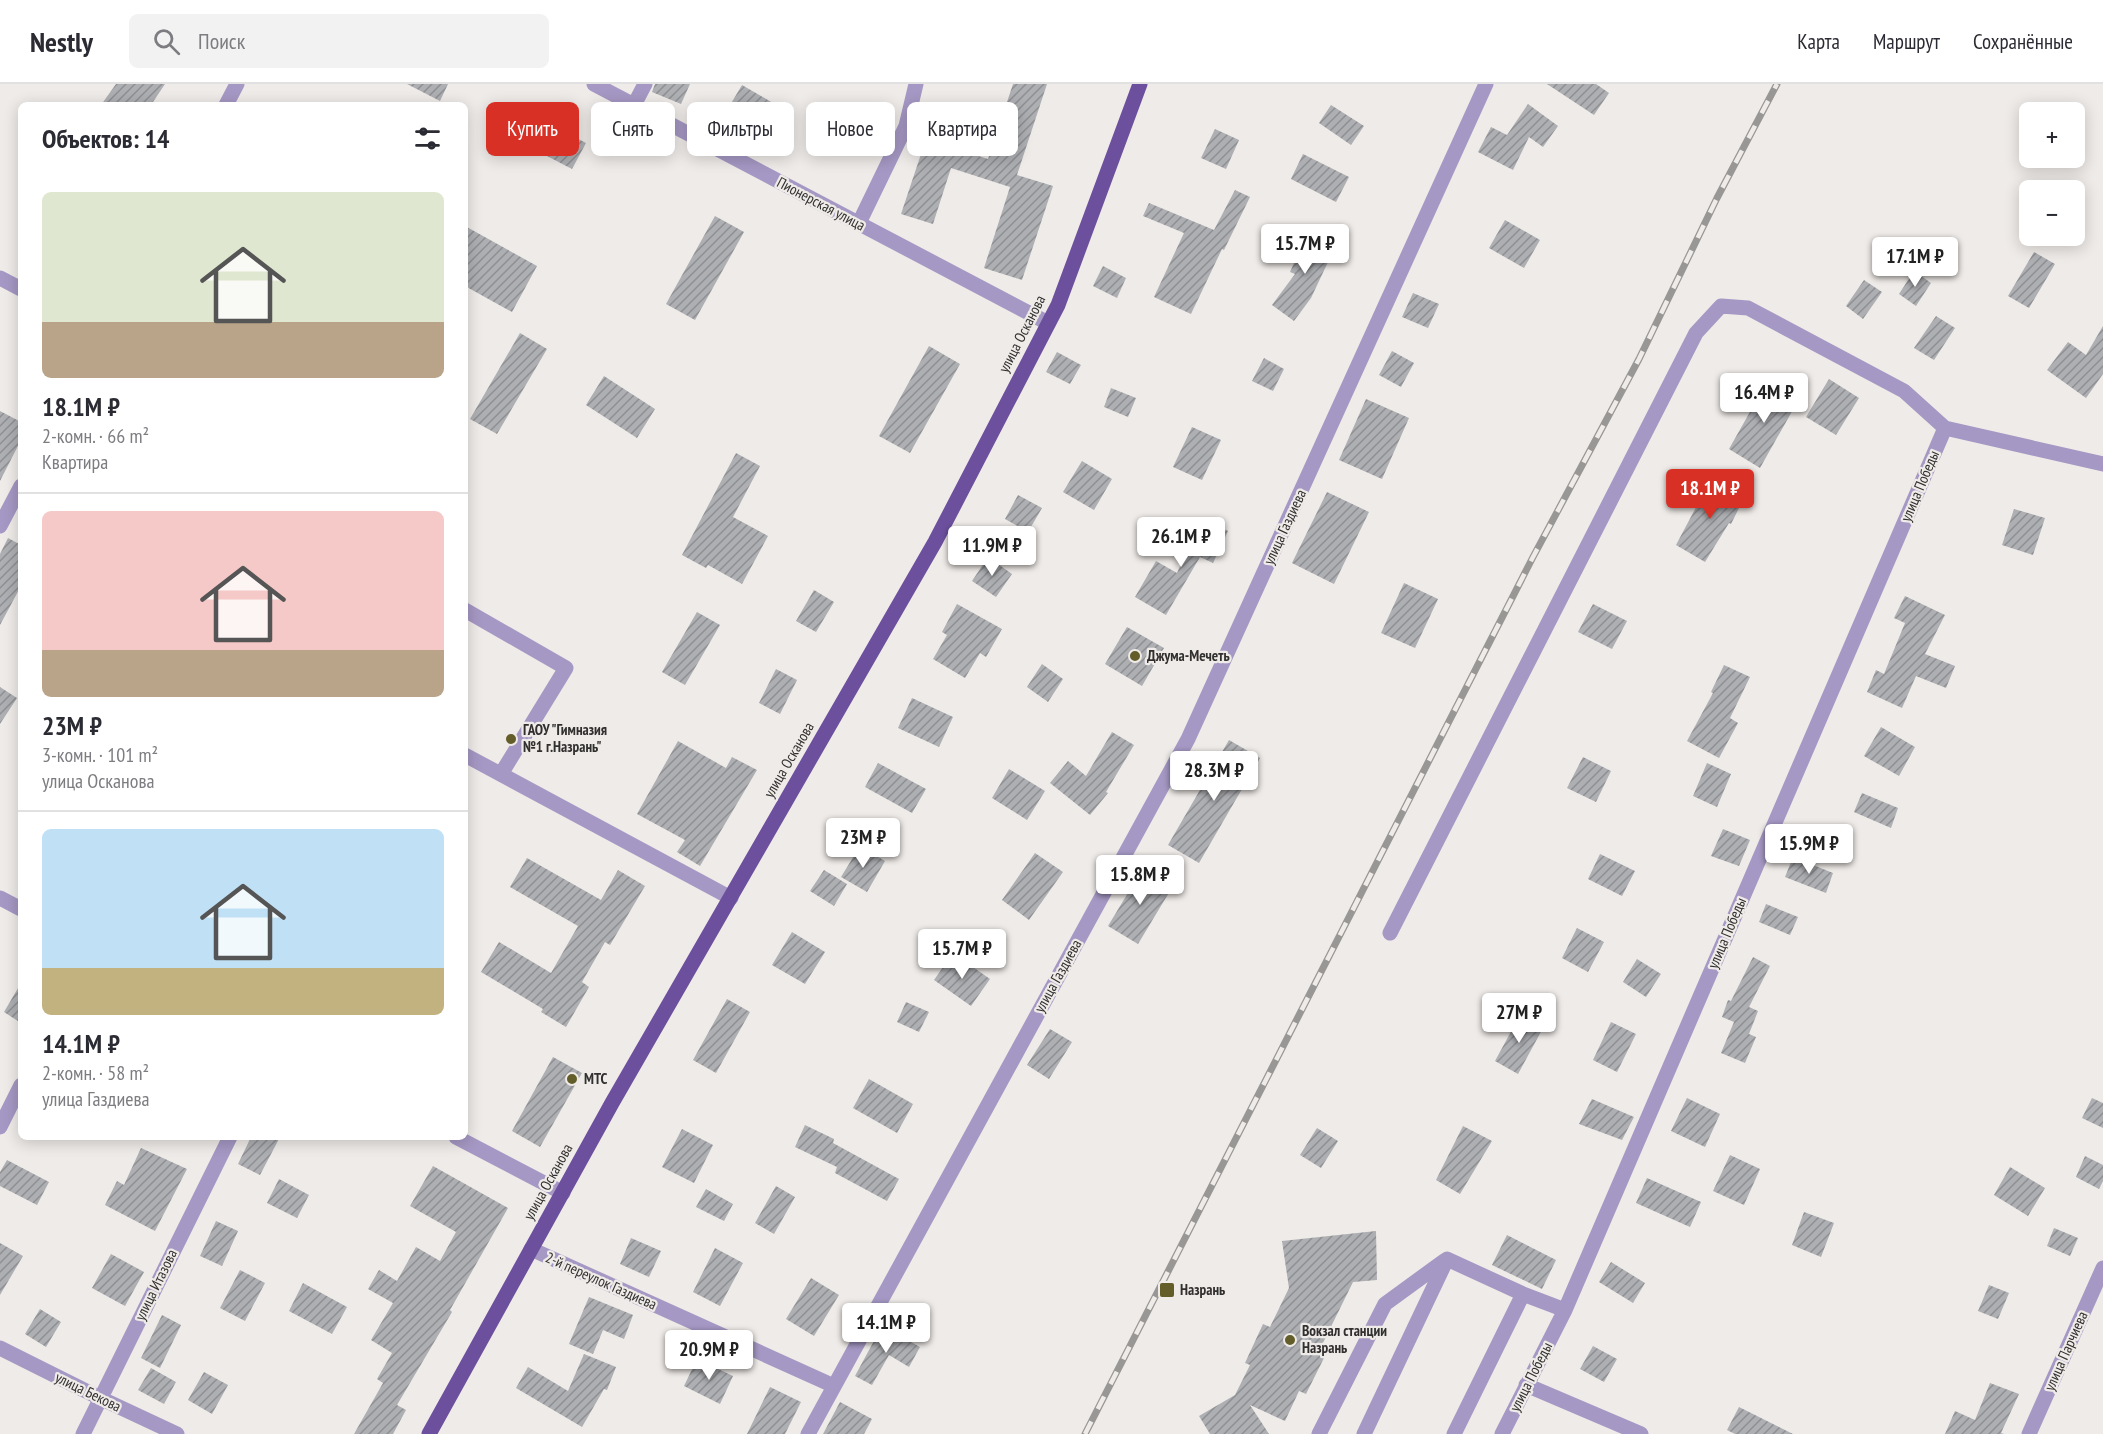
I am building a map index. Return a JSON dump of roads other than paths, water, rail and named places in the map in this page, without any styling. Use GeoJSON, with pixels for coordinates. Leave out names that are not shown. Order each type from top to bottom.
{"type":"FeatureCollection","features":[{"type":"Feature","properties":{"kind":"main road","name":"улица Осканова"},"geometry":{"type":"LineString","coordinates":[[429,1434],[730,898],[935,542],[1058,305],[1140,84]]}},
{"type":"Feature","properties":{"kind":"street"},"geometry":{"type":"LineString","coordinates":[[228,102],[237,84]]}},
{"type":"Feature","properties":{"kind":"street","name":"Пионерская улица"},"geometry":{"type":"LineString","coordinates":[[594,84],[628,102]]}},
{"type":"Feature","properties":{"kind":"street"},"geometry":{"type":"LineString","coordinates":[[636,102],[645,84]]}},
{"type":"Feature","properties":{"kind":"street"},"geometry":{"type":"LineString","coordinates":[[859,223],[906,126],[916,84]]}},
{"type":"Feature","properties":{"kind":"street","name":"улица Газдиева"},"geometry":{"type":"LineString","coordinates":[[808,1434],[1188,739],[1486,84]]}},
{"type":"Feature","properties":{"kind":"street","name":"Пионерская улица"},"geometry":{"type":"LineString","coordinates":[[675,127],[1048,323]]}},
{"type":"Feature","properties":{"kind":"street"},"geometry":{"type":"LineString","coordinates":[[0,278],[18,287]]}},
{"type":"Feature","properties":{"kind":"street"},"geometry":{"type":"LineString","coordinates":[[1390,933],[1696,333],[1721,306],[1748,308],[1904,391],[1945,428],[2103,464]]}},
{"type":"Feature","properties":{"kind":"street","name":"улица Победы"},"geometry":{"type":"LineString","coordinates":[[1502,1434],[1565,1310],[1945,428]]}},
{"type":"Feature","properties":{"kind":"street"},"geometry":{"type":"LineString","coordinates":[[0,526],[18,492]]}},
{"type":"Feature","properties":{"kind":"street"},"geometry":{"type":"LineString","coordinates":[[468,612],[566,668],[501,774]]}},
{"type":"Feature","properties":{"kind":"street"},"geometry":{"type":"LineString","coordinates":[[468,757],[730,898]]}},
{"type":"Feature","properties":{"kind":"street"},"geometry":{"type":"LineString","coordinates":[[0,898],[18,907]]}},
{"type":"Feature","properties":{"kind":"street"},"geometry":{"type":"LineString","coordinates":[[0,1127],[18,1091]]}},
{"type":"Feature","properties":{"kind":"street","name":"улица Итазова"},"geometry":{"type":"LineString","coordinates":[[82,1434],[229,1140]]}},
{"type":"Feature","properties":{"kind":"street"},"geometry":{"type":"LineString","coordinates":[[462,1140],[563,1193]]}},
{"type":"Feature","properties":{"kind":"street","name":"2-й переулок Газдиева"},"geometry":{"type":"LineString","coordinates":[[531,1250],[834,1386]]}},
{"type":"Feature","properties":{"kind":"street"},"geometry":{"type":"LineString","coordinates":[[1447,1259],[1523,1294],[1565,1310]]}},
{"type":"Feature","properties":{"kind":"street"},"geometry":{"type":"LineString","coordinates":[[1319,1434],[1384,1304],[1447,1259]]}},
{"type":"Feature","properties":{"kind":"street"},"geometry":{"type":"LineString","coordinates":[[1364,1434],[1447,1259]]}},
{"type":"Feature","properties":{"kind":"street","name":"улица Парчиева"},"geometry":{"type":"LineString","coordinates":[[2030,1434],[2103,1268]]}},
{"type":"Feature","properties":{"kind":"street"},"geometry":{"type":"LineString","coordinates":[[1454,1434],[1523,1294]]}},
{"type":"Feature","properties":{"kind":"street","name":"улица Бекова"},"geometry":{"type":"LineString","coordinates":[[0,1348],[177,1434]]}},
{"type":"Feature","properties":{"kind":"street"},"geometry":{"type":"LineString","coordinates":[[1526,1385],[1641,1434]]}},
{"type":"Feature","properties":{"kind":"railway"},"geometry":{"type":"LineString","coordinates":[[1085,1434],[1533,557],[1639,359],[1717,198],[1777,84]]}},
{"type":"Feature","properties":{"kind":"place","name":"Джума-Мечеть"},"geometry":{"type":"Point","coordinates":[1135,656]}},
{"type":"Feature","properties":{"kind":"place","name":"ГАОУ \"Гимназия №1 г.Назрань\""},"geometry":{"type":"Point","coordinates":[511,739]}},
{"type":"Feature","properties":{"kind":"place","name":"МТС"},"geometry":{"type":"Point","coordinates":[572,1079]}},
{"type":"Feature","properties":{"kind":"place","name":"Назрань"},"geometry":{"type":"Point","coordinates":[1167,1290]}},
{"type":"Feature","properties":{"kind":"place","name":"Вокзал станции Назрань"},"geometry":{"type":"Point","coordinates":[1290,1340]}}]}
